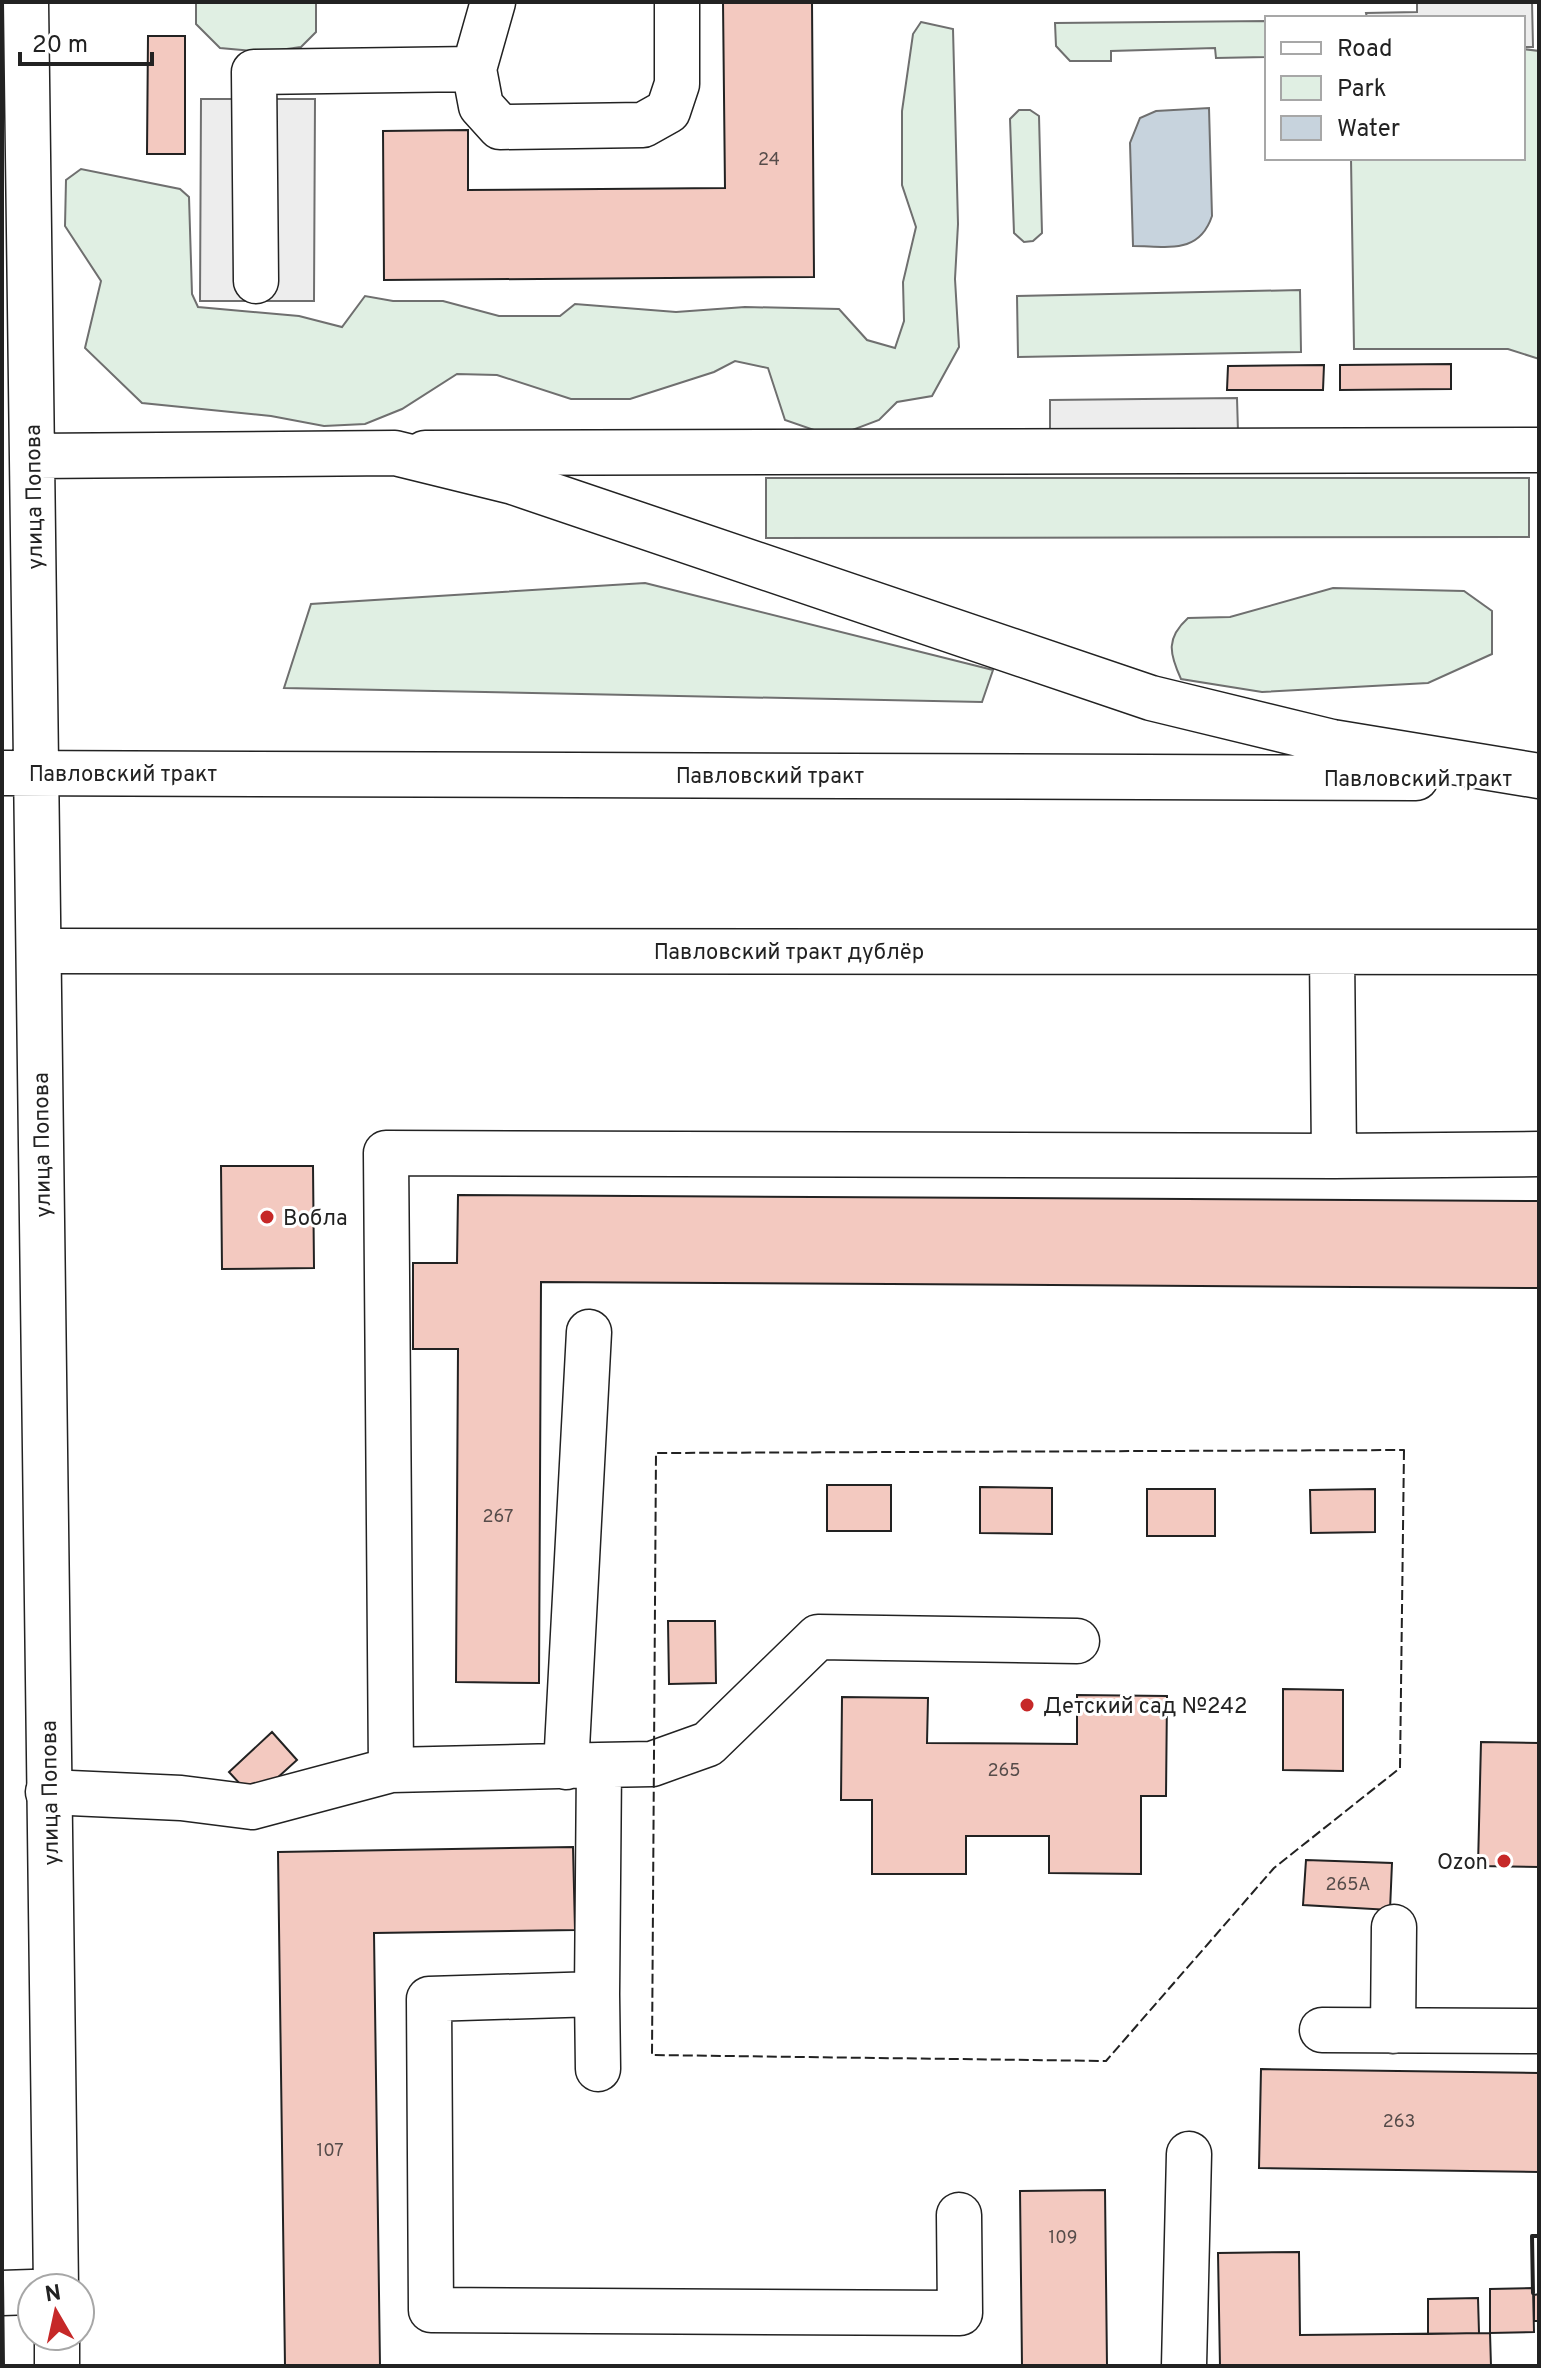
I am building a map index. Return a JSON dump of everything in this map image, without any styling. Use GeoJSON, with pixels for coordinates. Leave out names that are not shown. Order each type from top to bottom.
{"type":"FeatureCollection","features":[{"type":"Feature","properties":{"kind":"main road","name":"улица Попова"},"geometry":{"type":"LineString","coordinates":[[26,2],[32,456],[19,773],[39,951],[56,2272]]}},
{"type":"Feature","properties":{"kind":"main road"},"geometry":{"type":"LineString","coordinates":[[493,2],[474,69],[481,106],[500,127],[643,125],[668,111],[677,84],[677,2]]}},
{"type":"Feature","properties":{"kind":"main road"},"geometry":{"type":"LineString","coordinates":[[256,281],[254,72],[474,69]]}},
{"type":"Feature","properties":{"kind":"main road"},"geometry":{"type":"LineString","coordinates":[[32,456],[1539,450]]}},
{"type":"Feature","properties":{"kind":"main road"},"geometry":{"type":"LineString","coordinates":[[395,453],[513,482],[1151,698],[1332,742],[1539,777]]}},
{"type":"Feature","properties":{"kind":"main road","name":"Павловский тракт"},"geometry":{"type":"LineString","coordinates":[[19,773],[1539,777]]}},
{"type":"Feature","properties":{"kind":"main road","name":"Павловский тракт дублёр"},"geometry":{"type":"LineString","coordinates":[[39,951],[1539,952]]}},
{"type":"Feature","properties":{"kind":"main road"},"geometry":{"type":"LineString","coordinates":[[1332,952],[1334,1156]]}},
{"type":"Feature","properties":{"kind":"main road"},"geometry":{"type":"LineString","coordinates":[[391,1770],[386,1153],[1539,1154]]}},
{"type":"Feature","properties":{"kind":"main road"},"geometry":{"type":"LineString","coordinates":[[589,1332],[583,1766],[597,1994],[598,2069]]}},
{"type":"Feature","properties":{"kind":"main road"},"geometry":{"type":"LineString","coordinates":[[48,1792],[181,1798],[252,1807],[391,1770],[652,1764],[708,1744],[818,1637],[1077,1641]]}},
{"type":"Feature","properties":{"kind":"main road"},"geometry":{"type":"LineString","coordinates":[[1393,2031],[1394,1927]]}},
{"type":"Feature","properties":{"kind":"main road"},"geometry":{"type":"LineString","coordinates":[[597,1994],[429,1999],[431,2310],[960,2313],[959,2215]]}},
{"type":"Feature","properties":{"kind":"main road"},"geometry":{"type":"LineString","coordinates":[[1322,2030],[1539,2031]]}},
{"type":"Feature","properties":{"kind":"main road"},"geometry":{"type":"LineString","coordinates":[[1184,2366],[1189,2154]]}},
{"type":"Feature","properties":{"kind":"green space"},"geometry":{"type":"Polygon","coordinates":[[[196,2],[316,2],[316,32],[301,47],[265,52],[220,48],[196,24],[196,2]]]}},
{"type":"Feature","properties":{"kind":"green space"},"geometry":{"type":"Polygon","coordinates":[[[1265,21],[1265,57],[1216,58],[1215,48],[1111,51],[1111,61],[1070,61],[1056,46],[1055,23],[1265,21]]]}},
{"type":"Feature","properties":{"kind":"green space"},"geometry":{"type":"Polygon","coordinates":[[[921,22],[953,29],[958,224],[955,279],[959,347],[932,396],[897,402],[879,420],[834,437],[785,420],[768,368],[735,361],[714,372],[630,399],[571,399],[497,375],[457,374],[402,409],[365,424],[324,426],[271,416],[142,403],[85,348],[101,281],[65,226],[66,180],[81,169],[180,189],[189,197],[192,294],[198,307],[299,316],[342,327],[365,296],[393,301],[443,301],[499,316],[560,316],[575,304],[676,312],[745,307],[839,309],[867,340],[895,348],[904,321],[903,282],[916,227],[902,185],[902,111],[913,34],[921,22]]]}},
{"type":"Feature","properties":{"kind":"green space"},"geometry":{"type":"Polygon","coordinates":[[[1525,49],[1539,51],[1539,359],[1508,349],[1354,349],[1351,160],[1525,160],[1525,49]]]}},
{"type":"Feature","properties":{"kind":"green space"},"geometry":{"type":"Polygon","coordinates":[[[1019,110],[1030,110],[1039,116],[1042,233],[1033,241],[1024,242],[1014,233],[1010,119],[1019,110]]]}},
{"type":"Feature","properties":{"kind":"green space"},"geometry":{"type":"Polygon","coordinates":[[[1300,290],[1301,352],[1018,357],[1017,296],[1300,290]]]}},
{"type":"Feature","properties":{"kind":"green space"},"geometry":{"type":"Polygon","coordinates":[[[766,478],[1529,478],[1529,537],[766,538],[766,478]]]}},
{"type":"Feature","properties":{"kind":"green space"},"geometry":{"type":"Polygon","coordinates":[[[645,583],[993,670],[982,702],[284,688],[311,604],[645,583]]]}},
{"type":"Feature","properties":{"kind":"green space"},"geometry":{"type":"Polygon","coordinates":[[[1333,588],[1464,591],[1492,611],[1492,654],[1428,683],[1262,692],[1181,679],[1172,646],[1176,632],[1188,618],[1230,617],[1333,588]]]}},
{"type":"Feature","properties":{"kind":"shaded area"},"geometry":{"type":"Polygon","coordinates":[[[1417,2],[1532,2],[1533,47],[1525,47],[1525,16],[1367,16],[1366,13],[1417,12],[1417,2]]]}},
{"type":"Feature","properties":{"kind":"shaded area"},"geometry":{"type":"Polygon","coordinates":[[[201,99],[315,99],[314,301],[200,301],[201,99]]]}},
{"type":"Feature","properties":{"kind":"shaded area"},"geometry":{"type":"Polygon","coordinates":[[[1237,398],[1238,432],[1050,433],[1050,400],[1237,398]]]}},
{"type":"Feature","properties":{"kind":"water"},"geometry":{"type":"Polygon","coordinates":[[[1209,108],[1212,216],[1206,228],[1199,237],[1180,246],[1133,246],[1130,143],[1140,118],[1156,111],[1209,108]]]}},
{"type":"Feature","properties":{"kind":"building"},"geometry":{"type":"Polygon","coordinates":[[[723,2],[812,2],[814,277],[384,280],[383,131],[468,130],[468,190],[725,188],[723,2]]]}},
{"type":"Feature","properties":{"kind":"building"},"geometry":{"type":"Polygon","coordinates":[[[148,36],[185,36],[185,154],[147,154],[148,36]]]}},
{"type":"Feature","properties":{"kind":"building"},"geometry":{"type":"Polygon","coordinates":[[[1451,364],[1451,389],[1340,390],[1340,365],[1451,364]]]}},
{"type":"Feature","properties":{"kind":"building"},"geometry":{"type":"Polygon","coordinates":[[[1324,365],[1323,390],[1227,390],[1228,366],[1324,365]]]}},
{"type":"Feature","properties":{"kind":"building","name":"Вобла"},"geometry":{"type":"Polygon","coordinates":[[[221,1166],[313,1166],[314,1268],[222,1269],[221,1166]]]}},
{"type":"Feature","properties":{"kind":"building"},"geometry":{"type":"Polygon","coordinates":[[[458,1195],[1539,1201],[1539,1288],[541,1282],[539,1683],[456,1682],[458,1349],[413,1349],[413,1263],[457,1263],[458,1195]]]}},
{"type":"Feature","properties":{"kind":"building"},"geometry":{"type":"Polygon","coordinates":[[[827,1485],[891,1485],[891,1531],[827,1531],[827,1485]]]}},
{"type":"Feature","properties":{"kind":"building"},"geometry":{"type":"Polygon","coordinates":[[[980,1487],[1052,1488],[1052,1534],[980,1533],[980,1487]]]}},
{"type":"Feature","properties":{"kind":"building"},"geometry":{"type":"Polygon","coordinates":[[[1147,1489],[1215,1489],[1215,1536],[1147,1536],[1147,1489]]]}},
{"type":"Feature","properties":{"kind":"building"},"geometry":{"type":"Polygon","coordinates":[[[1375,1489],[1375,1532],[1311,1533],[1310,1490],[1375,1489]]]}},
{"type":"Feature","properties":{"kind":"building"},"geometry":{"type":"Polygon","coordinates":[[[668,1621],[715,1621],[716,1683],[669,1684],[668,1621]]]}},
{"type":"Feature","properties":{"kind":"building"},"geometry":{"type":"Polygon","coordinates":[[[1283,1689],[1343,1690],[1343,1771],[1283,1770],[1283,1689]]]}},
{"type":"Feature","properties":{"kind":"building"},"geometry":{"type":"Polygon","coordinates":[[[1077,1695],[1167,1696],[1166,1796],[1141,1796],[1141,1874],[1049,1873],[1049,1836],[966,1836],[966,1874],[872,1874],[872,1800],[841,1800],[842,1697],[928,1698],[927,1743],[1077,1744],[1077,1695]]]}},
{"type":"Feature","properties":{"kind":"building"},"geometry":{"type":"Polygon","coordinates":[[[272,1732],[297,1760],[254,1799],[229,1772],[272,1732]]]}},
{"type":"Feature","properties":{"kind":"building"},"geometry":{"type":"Polygon","coordinates":[[[1481,1742],[1539,1743],[1539,1867],[1478,1866],[1481,1742]]]}},
{"type":"Feature","properties":{"kind":"building"},"geometry":{"type":"Polygon","coordinates":[[[573,1847],[575,1930],[374,1933],[380,2366],[285,2366],[278,1852],[573,1847]]]}},
{"type":"Feature","properties":{"kind":"building"},"geometry":{"type":"Polygon","coordinates":[[[1306,1860],[1392,1863],[1390,1910],[1303,1905],[1306,1860]]]}},
{"type":"Feature","properties":{"kind":"building"},"geometry":{"type":"Polygon","coordinates":[[[1261,2069],[1539,2073],[1539,2172],[1259,2168],[1261,2069]]]}},
{"type":"Feature","properties":{"kind":"building"},"geometry":{"type":"Polygon","coordinates":[[[1105,2190],[1107,2366],[1022,2366],[1020,2191],[1105,2190]]]}},
{"type":"Feature","properties":{"kind":"building"},"geometry":{"type":"Polygon","coordinates":[[[1299,2252],[1300,2335],[1490,2333],[1491,2366],[1220,2366],[1218,2253],[1299,2252]]]}},
{"type":"Feature","properties":{"kind":"building"},"geometry":{"type":"Polygon","coordinates":[[[1533,2288],[1534,2332],[1490,2333],[1490,2289],[1533,2288]]]}},
{"type":"Feature","properties":{"kind":"building"},"geometry":{"type":"Polygon","coordinates":[[[1539,2294],[1539,2321],[1534,2321],[1534,2295],[1539,2294]]]}},
{"type":"Feature","properties":{"kind":"building"},"geometry":{"type":"Polygon","coordinates":[[[1478,2298],[1479,2333],[1428,2334],[1428,2299],[1478,2298]]]}},
{"type":"Feature","properties":{"kind":"tram line"},"geometry":{"type":"LineString","coordinates":[[2,2194],[4,2366]]}},
{"type":"Feature","properties":{"kind":"fence"},"geometry":{"type":"LineString","coordinates":[[1404,1450],[1400,1768],[1274,1868],[1106,2061],[652,2055],[656,1453],[1404,1450]]}},
{"type":"Feature","properties":{"kind":"wall"},"geometry":{"type":"LineString","coordinates":[[1533,2293],[1532,2236],[1539,2236]]}},
{"type":"Feature","properties":{"kind":"place","name":"Вобла"},"geometry":{"type":"Point","coordinates":[267,1217]}},
{"type":"Feature","properties":{"kind":"place","name":"Детский сад №242"},"geometry":{"type":"Point","coordinates":[1027,1705]}},
{"type":"Feature","properties":{"kind":"place","name":"Ozon"},"geometry":{"type":"Point","coordinates":[1504,1861]}}]}
